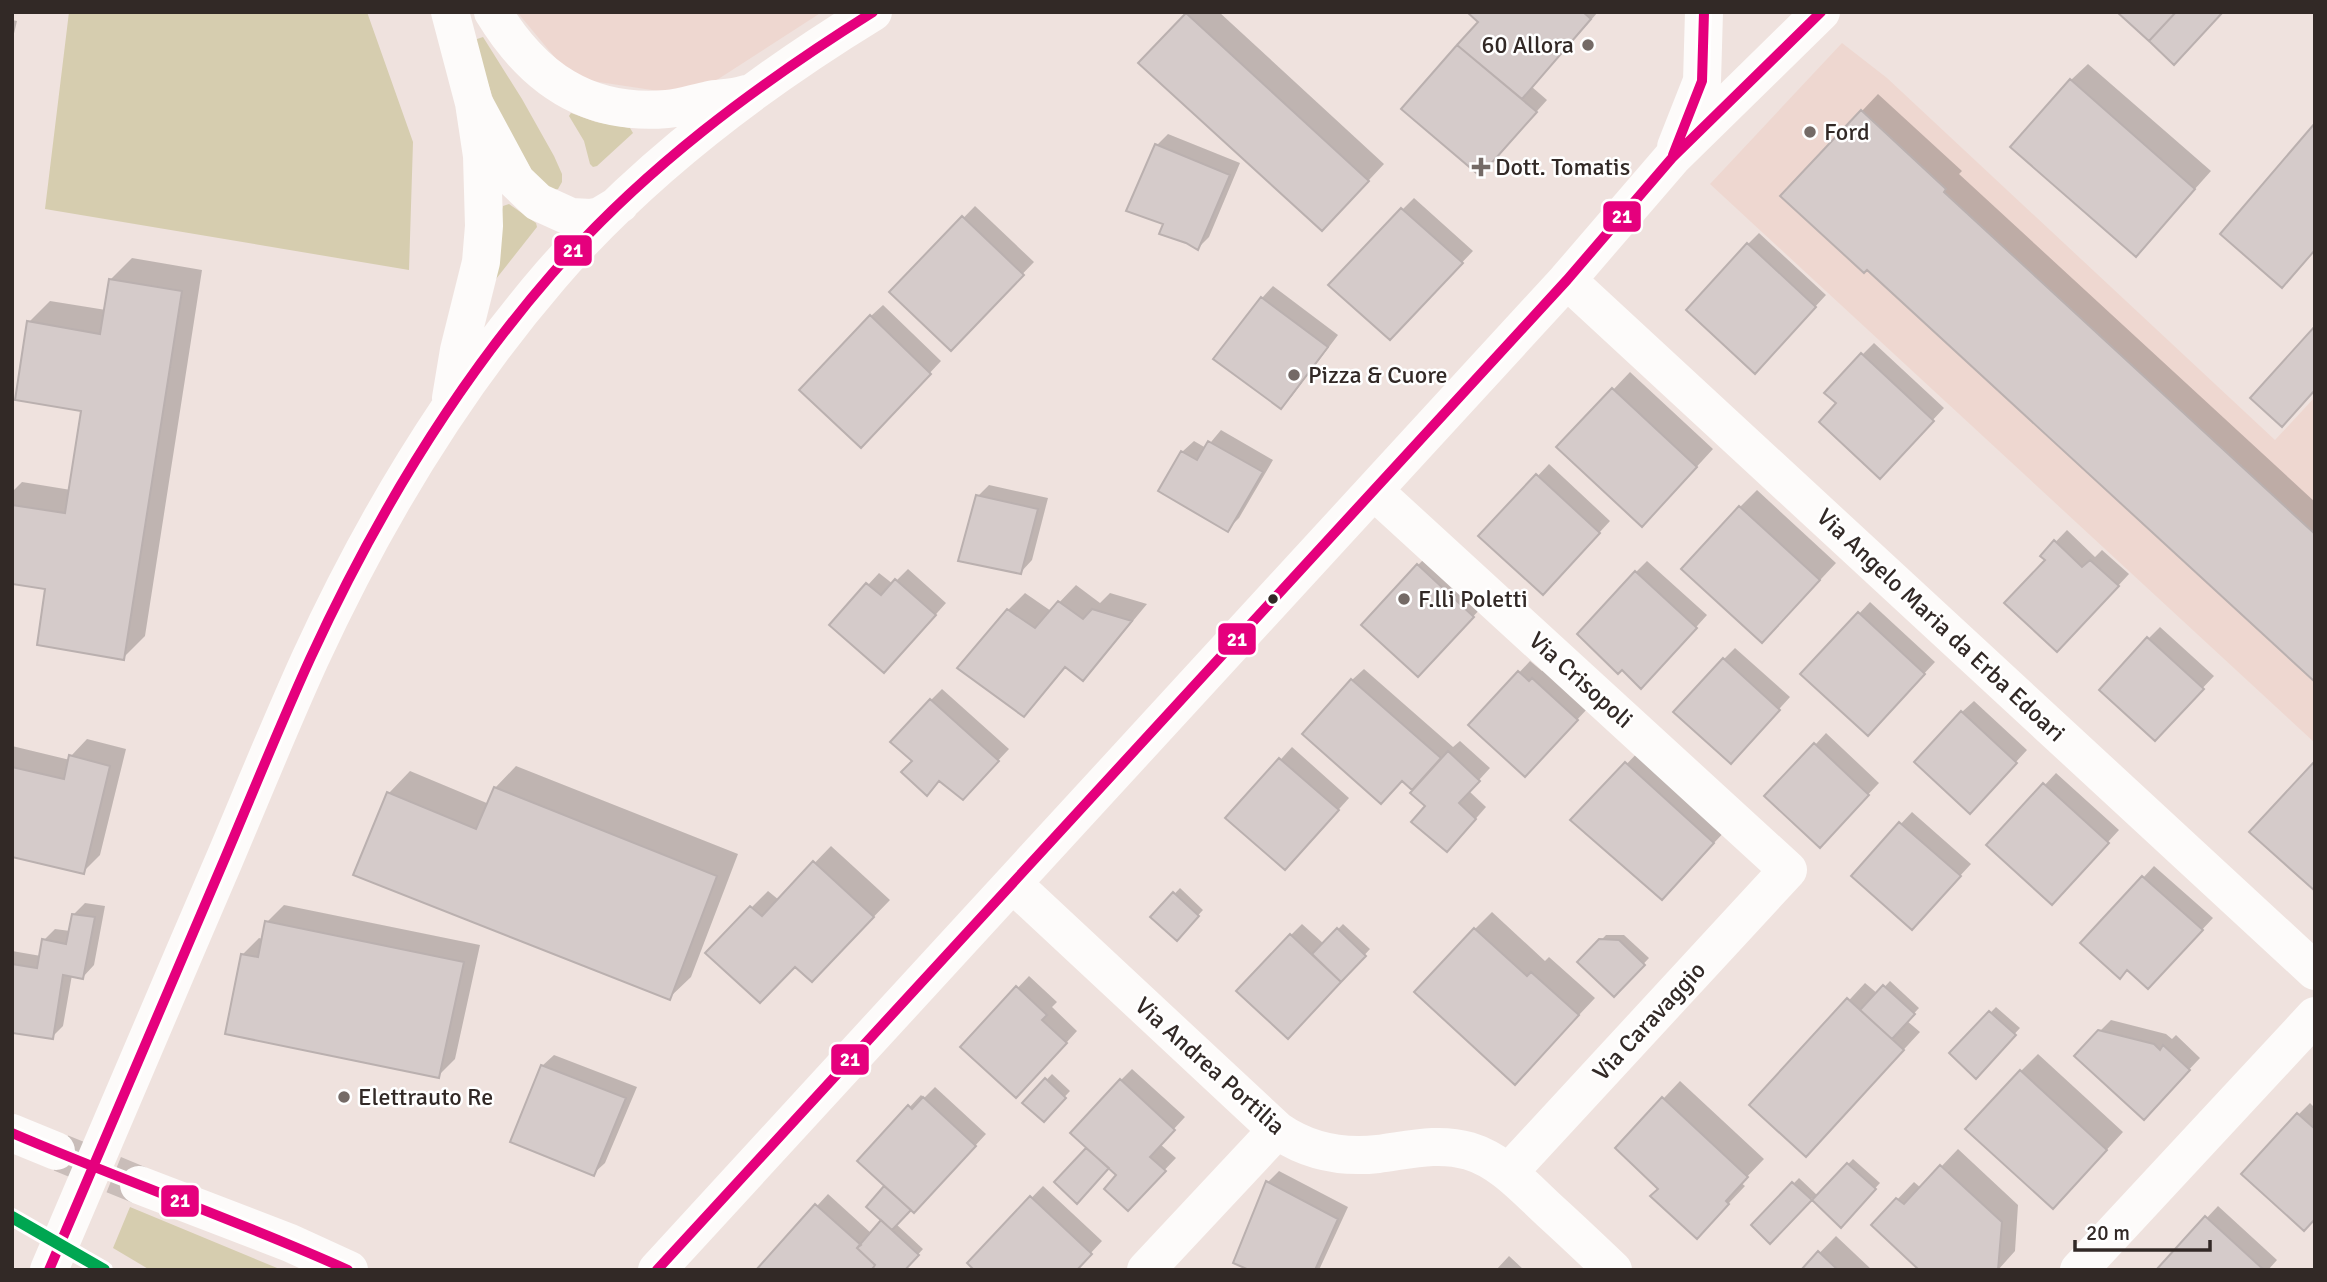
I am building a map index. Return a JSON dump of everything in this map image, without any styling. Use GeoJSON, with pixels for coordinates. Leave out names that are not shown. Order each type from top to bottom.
{"type":"FeatureCollection","features":[{"type":"Feature","properties":{"kind":"street"},"geometry":{"type":"LineString","coordinates":[[442,419],[454,393],[460,350],[482,254],[484,191],[474,103],[450,12]]}},
{"type":"Feature","properties":{"kind":"street"},"geometry":{"type":"LineString","coordinates":[[493,12],[507,35],[544,75],[572,92],[605,104],[626,108],[668,109],[734,97],[761,87]]}},
{"type":"Feature","properties":{"kind":"street"},"geometry":{"type":"LineString","coordinates":[[49,1270],[295,692],[377,526],[417,457],[497,342],[551,275],[621,203],[703,132],[761,87],[873,12]]}},
{"type":"Feature","properties":{"kind":"street"},"geometry":{"type":"LineString","coordinates":[[1672,158],[1702,81],[1704,12]]}},
{"type":"Feature","properties":{"kind":"street"},"geometry":{"type":"LineString","coordinates":[[657,1270],[1567,280],[1672,158],[1821,12]]}},
{"type":"Feature","properties":{"kind":"street"},"geometry":{"type":"LineString","coordinates":[[474,103],[507,168],[538,202],[560,213],[583,218],[600,216],[621,203]]}},
{"type":"Feature","properties":{"kind":"street","name":"Via Angelo Maria da Erba Edoari"},"geometry":{"type":"LineString","coordinates":[[1567,280],[2315,971]]}},
{"type":"Feature","properties":{"kind":"street","name":"Via Crisopoli"},"geometry":{"type":"LineString","coordinates":[[1374,491],[1788,870]]}},
{"type":"Feature","properties":{"kind":"street","name":"Via Caravaggio"},"geometry":{"type":"LineString","coordinates":[[1509,1172],[1788,870]]}},
{"type":"Feature","properties":{"kind":"street","name":"Via Andrea Portilia"},"geometry":{"type":"LineString","coordinates":[[1013,884],[1276,1130],[1304,1145],[1332,1154],[1363,1155],[1422,1147],[1452,1148],[1482,1156],[1509,1172],[1613,1270]]}},
{"type":"Feature","properties":{"kind":"street"},"geometry":{"type":"LineString","coordinates":[[2079,1270],[2315,1016]]}},
{"type":"Feature","properties":{"kind":"street"},"geometry":{"type":"LineString","coordinates":[[1146,1270],[1276,1130]]}},
{"type":"Feature","properties":{"kind":"street"},"geometry":{"type":"LineString","coordinates":[[12,1133],[56,1151]]}},
{"type":"Feature","properties":{"kind":"street"},"geometry":{"type":"LineString","coordinates":[[139,1185],[290,1243],[349,1270]]}},
{"type":"Feature","properties":{"kind":"shaded area"},"geometry":{"type":"Polygon","coordinates":[[[69,12],[367,12],[413,142],[409,270],[45,209],[69,12]]]}},
{"type":"Feature","properties":{"kind":"shaded area"},"geometry":{"type":"Polygon","coordinates":[[[517,12],[822,12],[692,96],[572,78],[517,12]]]}},
{"type":"Feature","properties":{"kind":"shaded area"},"geometry":{"type":"Polygon","coordinates":[[[483,37],[554,156],[562,174],[558,189],[554,190],[539,183],[496,108],[474,40],[483,37]]]}},
{"type":"Feature","properties":{"kind":"shaded area"},"geometry":{"type":"Polygon","coordinates":[[[1842,43],[1887,78],[2275,440],[2315,397],[2315,743],[1710,184],[1842,43]]]}},
{"type":"Feature","properties":{"kind":"shaded area"},"geometry":{"type":"Polygon","coordinates":[[[571,113],[596,122],[630,128],[633,133],[593,167],[584,141],[569,116],[571,113]]]}},
{"type":"Feature","properties":{"kind":"shaded area"},"geometry":{"type":"Polygon","coordinates":[[[509,204],[536,223],[537,227],[496,279],[502,210],[503,206],[509,204]]]}},
{"type":"Feature","properties":{"kind":"shaded area"},"geometry":{"type":"Polygon","coordinates":[[[130,1207],[282,1270],[150,1270],[113,1248],[130,1207]]]}},
{"type":"Feature","properties":{"kind":"building"},"geometry":{"type":"Polygon","coordinates":[[[1467,12],[1583,12],[1591,19],[1522,99],[1457,45],[1478,22],[1467,12]]]}},
{"type":"Feature","properties":{"kind":"building"},"geometry":{"type":"Polygon","coordinates":[[[2117,12],[2176,12],[2149,41],[2117,12]]]}},
{"type":"Feature","properties":{"kind":"building"},"geometry":{"type":"Polygon","coordinates":[[[2176,12],[2223,12],[2174,65],[2149,41],[2176,12]]]}},
{"type":"Feature","properties":{"kind":"building"},"geometry":{"type":"Polygon","coordinates":[[[1186,13],[1369,181],[1322,231],[1138,63],[1186,13]]]}},
{"type":"Feature","properties":{"kind":"building"},"geometry":{"type":"Polygon","coordinates":[[[1457,45],[1537,112],[1480,176],[1401,109],[1457,45]]]}},
{"type":"Feature","properties":{"kind":"building"},"geometry":{"type":"Polygon","coordinates":[[[2070,79],[2195,189],[2136,257],[2010,147],[2070,79]]]}},
{"type":"Feature","properties":{"kind":"building"},"geometry":{"type":"Polygon","coordinates":[[[1861,110],[1946,189],[1944,192],[2315,534],[2315,682],[1867,270],[1864,273],[1780,196],[1861,110]]]}},
{"type":"Feature","properties":{"kind":"building"},"geometry":{"type":"Polygon","coordinates":[[[2315,123],[2315,250],[2282,288],[2220,234],[2315,123]]]}},
{"type":"Feature","properties":{"kind":"building"},"geometry":{"type":"Polygon","coordinates":[[[1155,144],[1230,175],[1198,250],[1159,234],[1163,224],[1126,211],[1155,144]]]}},
{"type":"Feature","properties":{"kind":"building"},"geometry":{"type":"Polygon","coordinates":[[[1401,208],[1463,263],[1390,340],[1328,285],[1401,208]]]}},
{"type":"Feature","properties":{"kind":"building"},"geometry":{"type":"Polygon","coordinates":[[[962,216],[1024,275],[951,351],[889,292],[962,216]]]}},
{"type":"Feature","properties":{"kind":"building"},"geometry":{"type":"Polygon","coordinates":[[[1747,243],[1816,307],[1755,374],[1686,310],[1747,243]]]}},
{"type":"Feature","properties":{"kind":"building"},"geometry":{"type":"Polygon","coordinates":[[[109,279],[182,291],[124,660],[37,645],[45,589],[12,584],[12,505],[65,513],[81,411],[15,400],[27,321],[100,334],[109,279]]]}},
{"type":"Feature","properties":{"kind":"building"},"geometry":{"type":"Polygon","coordinates":[[[1261,297],[1328,347],[1281,409],[1213,359],[1261,297]]]}},
{"type":"Feature","properties":{"kind":"building"},"geometry":{"type":"Polygon","coordinates":[[[870,315],[931,374],[861,448],[799,390],[870,315]]]}},
{"type":"Feature","properties":{"kind":"building"},"geometry":{"type":"Polygon","coordinates":[[[2315,326],[2315,390],[2282,427],[2250,398],[2315,326]]]}},
{"type":"Feature","properties":{"kind":"building"},"geometry":{"type":"Polygon","coordinates":[[[1861,353],[1934,421],[1880,479],[1819,422],[1836,403],[1824,393],[1861,353]]]}},
{"type":"Feature","properties":{"kind":"building"},"geometry":{"type":"Polygon","coordinates":[[[1612,388],[1697,467],[1642,527],[1556,447],[1612,388]]]}},
{"type":"Feature","properties":{"kind":"building"},"geometry":{"type":"Polygon","coordinates":[[[1208,441],[1263,472],[1228,532],[1158,491],[1181,451],[1197,460],[1208,441]]]}},
{"type":"Feature","properties":{"kind":"building"},"geometry":{"type":"Polygon","coordinates":[[[1536,474],[1600,533],[1543,595],[1478,536],[1536,474]]]}},
{"type":"Feature","properties":{"kind":"building"},"geometry":{"type":"Polygon","coordinates":[[[976,495],[1038,509],[1021,574],[958,561],[976,495]]]}},
{"type":"Feature","properties":{"kind":"building"},"geometry":{"type":"Polygon","coordinates":[[[1739,506],[1820,580],[1762,643],[1681,569],[1739,506]]]}},
{"type":"Feature","properties":{"kind":"building"},"geometry":{"type":"Polygon","coordinates":[[[2054,540],[2082,567],[2090,560],[2119,586],[2057,652],[2004,603],[2045,560],[2040,556],[2054,540]]]}},
{"type":"Feature","properties":{"kind":"building"},"geometry":{"type":"Polygon","coordinates":[[[1417,564],[1474,617],[1418,677],[1361,625],[1417,564]]]}},
{"type":"Feature","properties":{"kind":"building"},"geometry":{"type":"Polygon","coordinates":[[[1635,571],[1697,628],[1641,689],[1622,670],[1618,674],[1577,634],[1635,571]]]}},
{"type":"Feature","properties":{"kind":"building"},"geometry":{"type":"Polygon","coordinates":[[[895,579],[936,615],[884,673],[829,625],[866,583],[881,595],[895,579]]]}},
{"type":"Feature","properties":{"kind":"building"},"geometry":{"type":"Polygon","coordinates":[[[1058,601],[1083,619],[1092,609],[1132,621],[1083,681],[1065,667],[1024,717],[957,668],[1007,609],[1035,628],[1058,601]]]}},
{"type":"Feature","properties":{"kind":"building"},"geometry":{"type":"Polygon","coordinates":[[[1858,612],[1925,674],[1868,736],[1800,674],[1858,612]]]}},
{"type":"Feature","properties":{"kind":"building"},"geometry":{"type":"Polygon","coordinates":[[[2147,637],[2204,689],[2155,741],[2099,690],[2147,637]]]}},
{"type":"Feature","properties":{"kind":"building"},"geometry":{"type":"Polygon","coordinates":[[[1723,658],[1780,710],[1731,764],[1673,712],[1723,658]]]}},
{"type":"Feature","properties":{"kind":"building"},"geometry":{"type":"Polygon","coordinates":[[[1518,671],[1529,681],[1532,678],[1578,720],[1525,777],[1468,725],[1518,671]]]}},
{"type":"Feature","properties":{"kind":"building"},"geometry":{"type":"Polygon","coordinates":[[[1351,679],[1441,758],[1412,790],[1402,781],[1381,804],[1302,734],[1351,679]]]}},
{"type":"Feature","properties":{"kind":"building"},"geometry":{"type":"Polygon","coordinates":[[[930,699],[999,761],[963,800],[939,781],[927,796],[901,772],[912,761],[890,742],[930,699]]]}},
{"type":"Feature","properties":{"kind":"building"},"geometry":{"type":"Polygon","coordinates":[[[1961,711],[2017,763],[1970,814],[1914,762],[1961,711]]]}},
{"type":"Feature","properties":{"kind":"building"},"geometry":{"type":"Polygon","coordinates":[[[1814,743],[1869,795],[1820,848],[1764,796],[1814,743]]]}},
{"type":"Feature","properties":{"kind":"building"},"geometry":{"type":"Polygon","coordinates":[[[1448,751],[1480,781],[1459,803],[1476,819],[1447,852],[1411,822],[1425,806],[1410,793],[1448,751]]]}},
{"type":"Feature","properties":{"kind":"building"},"geometry":{"type":"Polygon","coordinates":[[[69,755],[110,766],[84,874],[12,857],[12,767],[64,779],[69,755]]]}},
{"type":"Feature","properties":{"kind":"building"},"geometry":{"type":"Polygon","coordinates":[[[1279,758],[1339,810],[1285,870],[1225,818],[1279,758]]]}},
{"type":"Feature","properties":{"kind":"building"},"geometry":{"type":"Polygon","coordinates":[[[1625,762],[1714,843],[1662,900],[1570,820],[1625,762]]]}},
{"type":"Feature","properties":{"kind":"building"},"geometry":{"type":"Polygon","coordinates":[[[2315,763],[2315,891],[2249,832],[2315,763]]]}},
{"type":"Feature","properties":{"kind":"building"},"geometry":{"type":"Polygon","coordinates":[[[2043,783],[2109,843],[2052,905],[1986,845],[2043,783]]]}},
{"type":"Feature","properties":{"kind":"building"},"geometry":{"type":"Polygon","coordinates":[[[494,787],[717,876],[670,1000],[353,875],[387,792],[476,829],[494,787]]]}},
{"type":"Feature","properties":{"kind":"building"},"geometry":{"type":"Polygon","coordinates":[[[1899,822],[1961,876],[1912,930],[1851,876],[1899,822]]]}},
{"type":"Feature","properties":{"kind":"building"},"geometry":{"type":"Polygon","coordinates":[[[813,861],[874,917],[812,982],[795,967],[760,1003],[705,953],[750,906],[762,916],[813,861]]]}},
{"type":"Feature","properties":{"kind":"building"},"geometry":{"type":"Polygon","coordinates":[[[2142,876],[2203,930],[2148,989],[2127,970],[2120,979],[2080,943],[2142,876]]]}},
{"type":"Feature","properties":{"kind":"building"},"geometry":{"type":"Polygon","coordinates":[[[1173,892],[1199,916],[1177,941],[1150,917],[1173,892]]]}},
{"type":"Feature","properties":{"kind":"building"},"geometry":{"type":"Polygon","coordinates":[[[72,914],[95,917],[83,979],[63,975],[53,1039],[12,1033],[12,964],[37,968],[42,939],[66,944],[72,914]]]}},
{"type":"Feature","properties":{"kind":"building"},"geometry":{"type":"Polygon","coordinates":[[[265,921],[464,962],[439,1078],[225,1034],[241,954],[258,957],[265,921]]]}},
{"type":"Feature","properties":{"kind":"building"},"geometry":{"type":"Polygon","coordinates":[[[1337,928],[1366,956],[1341,982],[1312,954],[1337,928]]]}},
{"type":"Feature","properties":{"kind":"building"},"geometry":{"type":"Polygon","coordinates":[[[1474,928],[1527,976],[1531,972],[1579,1015],[1515,1085],[1414,992],[1474,928]]]}},
{"type":"Feature","properties":{"kind":"building"},"geometry":{"type":"Polygon","coordinates":[[[1290,934],[1341,982],[1288,1039],[1236,991],[1290,934]]]}},
{"type":"Feature","properties":{"kind":"building"},"geometry":{"type":"Polygon","coordinates":[[[1599,939],[1619,940],[1645,965],[1614,997],[1577,962],[1599,939]]]}},
{"type":"Feature","properties":{"kind":"building"},"geometry":{"type":"Polygon","coordinates":[[[1883,985],[1915,1014],[1892,1039],[1860,1010],[1883,985]]]}},
{"type":"Feature","properties":{"kind":"building"},"geometry":{"type":"Polygon","coordinates":[[[1016,986],[1047,1015],[1042,1020],[1067,1043],[1016,1098],[960,1047],[1016,986]]]}},
{"type":"Feature","properties":{"kind":"building"},"geometry":{"type":"Polygon","coordinates":[[[1847,998],[1904,1050],[1806,1157],[1749,1105],[1847,998]]]}},
{"type":"Feature","properties":{"kind":"building"},"geometry":{"type":"Polygon","coordinates":[[[1989,1011],[2016,1035],[1976,1079],[1949,1053],[1989,1011]]]}},
{"type":"Feature","properties":{"kind":"building"},"geometry":{"type":"Polygon","coordinates":[[[2098,1030],[2154,1044],[2160,1050],[2163,1045],[2190,1070],[2144,1120],[2074,1056],[2098,1030]]]}},
{"type":"Feature","properties":{"kind":"building"},"geometry":{"type":"Polygon","coordinates":[[[541,1065],[626,1098],[594,1176],[510,1142],[541,1065]]]}},
{"type":"Feature","properties":{"kind":"building"},"geometry":{"type":"Polygon","coordinates":[[[2020,1070],[2107,1150],[2053,1209],[1965,1129],[2020,1070]]]}},
{"type":"Feature","properties":{"kind":"building"},"geometry":{"type":"Polygon","coordinates":[[[1045,1078],[1066,1098],[1044,1122],[1022,1103],[1045,1078]]]}},
{"type":"Feature","properties":{"kind":"building"},"geometry":{"type":"Polygon","coordinates":[[[1120,1079],[1175,1130],[1150,1157],[1166,1171],[1128,1211],[1104,1189],[1116,1175],[1070,1133],[1120,1079]]]}},
{"type":"Feature","properties":{"kind":"building"},"geometry":{"type":"Polygon","coordinates":[[[923,1097],[976,1146],[914,1213],[857,1161],[908,1105],[912,1109],[923,1097]]]}},
{"type":"Feature","properties":{"kind":"building"},"geometry":{"type":"Polygon","coordinates":[[[1662,1097],[1748,1177],[1726,1201],[1729,1204],[1697,1239],[1650,1196],[1658,1189],[1615,1148],[1662,1097]]]}},
{"type":"Feature","properties":{"kind":"building"},"geometry":{"type":"Polygon","coordinates":[[[2297,1113],[2315,1129],[2315,1219],[2304,1231],[2241,1174],[2297,1113]]]}},
{"type":"Feature","properties":{"kind":"building"},"geometry":{"type":"Polygon","coordinates":[[[1086,1148],[1109,1168],[1077,1204],[1054,1182],[1086,1148]]]}},
{"type":"Feature","properties":{"kind":"building"},"geometry":{"type":"Polygon","coordinates":[[[1847,1163],[1876,1189],[1841,1228],[1812,1200],[1847,1163]]]}},
{"type":"Feature","properties":{"kind":"building"},"geometry":{"type":"Polygon","coordinates":[[[1940,1165],[2002,1222],[1998,1270],[1919,1270],[1871,1225],[1896,1198],[1904,1204],[1940,1165]]]}},
{"type":"Feature","properties":{"kind":"building"},"geometry":{"type":"Polygon","coordinates":[[[1266,1181],[1338,1219],[1315,1270],[1249,1270],[1233,1263],[1266,1181]]]}},
{"type":"Feature","properties":{"kind":"building"},"geometry":{"type":"Polygon","coordinates":[[[1792,1182],[1812,1200],[1770,1244],[1751,1225],[1792,1182]]]}},
{"type":"Feature","properties":{"kind":"building"},"geometry":{"type":"Polygon","coordinates":[[[884,1186],[911,1210],[892,1230],[866,1207],[884,1186]]]}},
{"type":"Feature","properties":{"kind":"building"},"geometry":{"type":"Polygon","coordinates":[[[1030,1196],[1092,1254],[1077,1270],[974,1270],[967,1263],[1030,1196]]]}},
{"type":"Feature","properties":{"kind":"building"},"geometry":{"type":"Polygon","coordinates":[[[815,1204],[861,1245],[857,1248],[875,1265],[873,1268],[756,1270],[815,1204]]]}},
{"type":"Feature","properties":{"kind":"building"},"geometry":{"type":"Polygon","coordinates":[[[2205,1216],[2264,1270],[2156,1270],[2205,1216]]]}},
{"type":"Feature","properties":{"kind":"building"},"geometry":{"type":"Polygon","coordinates":[[[881,1220],[919,1255],[905,1270],[875,1270],[875,1265],[857,1248],[881,1220]]]}},
{"type":"Feature","properties":{"kind":"building"},"geometry":{"type":"Polygon","coordinates":[[[1818,1251],[1838,1270],[1801,1270],[1818,1251]]]}},
{"type":"Feature","properties":{"kind":"tunnel"},"geometry":{"type":"LineString","coordinates":[[61,1153],[139,1185]]}},
{"type":"Feature","properties":{"kind":"transit line","name":"21"},"geometry":{"type":"LineString","coordinates":[[49,1270],[310,659],[360,557],[448,410],[480,364],[551,275],[586,236],[624,200],[662,165],[744,100],[873,12]]}},
{"type":"Feature","properties":{"kind":"transit line","name":"21"},"geometry":{"type":"LineString","coordinates":[[1673,155],[1702,81],[1704,12]]}},
{"type":"Feature","properties":{"kind":"transit line","name":"21"},"geometry":{"type":"LineString","coordinates":[[657,1270],[1567,280],[1672,158],[1821,12]]}},
{"type":"Feature","properties":{"kind":"transit line","name":"21"},"geometry":{"type":"LineString","coordinates":[[12,1133],[348,1270]]}},
{"type":"Feature","properties":{"kind":"transit line"},"geometry":{"type":"LineString","coordinates":[[12,1217],[104,1270]]}},
{"type":"Feature","properties":{"kind":"place","name":"60 Allora"},"geometry":{"type":"Point","coordinates":[1588,45]}},
{"type":"Feature","properties":{"kind":"place","name":"Ford"},"geometry":{"type":"Point","coordinates":[1810,132]}},
{"type":"Feature","properties":{"kind":"place","name":"Dott. Tomatis"},"geometry":{"type":"Point","coordinates":[1481,167]}},
{"type":"Feature","properties":{"kind":"place","name":"Pizza & Cuore"},"geometry":{"type":"Point","coordinates":[1294,375]}},
{"type":"Feature","properties":{"kind":"place","name":"F.lli Poletti"},"geometry":{"type":"Point","coordinates":[1404,599]}},
{"type":"Feature","properties":{"kind":"place","name":"Elettrauto Re"},"geometry":{"type":"Point","coordinates":[344,1097]}}]}
